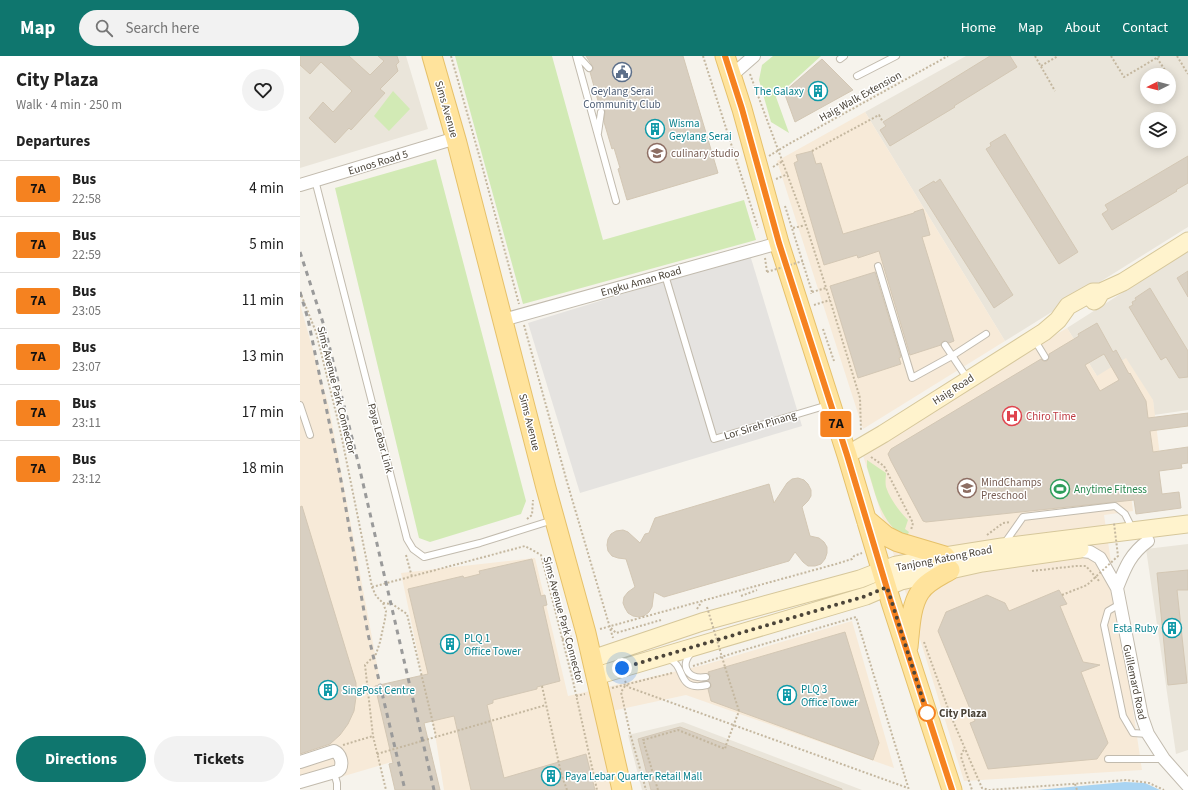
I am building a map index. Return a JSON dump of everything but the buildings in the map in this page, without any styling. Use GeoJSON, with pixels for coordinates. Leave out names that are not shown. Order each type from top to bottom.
{"type":"FeatureCollection","features":[{"type":"Feature","properties":{"kind":"main road","name":"Sims Avenue"},"geometry":{"type":"LineString","coordinates":[[432,56],[456,138],[555,520],[586,633],[622,790]]}},
{"type":"Feature","properties":{"kind":"main road"},"geometry":{"type":"LineString","coordinates":[[725,56],[742,109],[779,241],[952,790]]}},
{"type":"Feature","properties":{"kind":"main road","name":"Haig Road"},"geometry":{"type":"LineString","coordinates":[[847,455],[883,434],[1033,338],[1058,320],[1071,316],[1097,299],[1101,292],[1123,282],[1188,241]]}},
{"type":"Feature","properties":{"kind":"main road"},"geometry":{"type":"LineString","coordinates":[[866,519],[886,536],[948,563],[932,581],[920,591],[916,601],[907,651]]}},
{"type":"Feature","properties":{"kind":"main road","name":"Tanjong Katong Road"},"geometry":{"type":"LineString","coordinates":[[948,563],[1002,547],[1188,524]]}},
{"type":"Feature","properties":{"kind":"main road","name":"Tanjong Katong Road"},"geometry":{"type":"LineString","coordinates":[[594,668],[650,660],[866,596],[885,579],[896,566],[982,563],[1188,536]]}},
{"type":"Feature","properties":{"kind":"main road","name":"Tanjong Katong Road"},"geometry":{"type":"LineString","coordinates":[[594,668],[702,622],[860,579],[885,579]]}},
{"type":"Feature","properties":{"kind":"street"},"geometry":{"type":"LineString","coordinates":[[731,76],[754,56]]}},
{"type":"Feature","properties":{"kind":"street","name":"Eunos Road 5"},"geometry":{"type":"LineString","coordinates":[[300,185],[456,138]]}},
{"type":"Feature","properties":{"kind":"street","name":"Engku Aman Road"},"geometry":{"type":"LineString","coordinates":[[503,320],[665,275],[779,241]]}},
{"type":"Feature","properties":{"kind":"street"},"geometry":{"type":"LineString","coordinates":[[1117,588],[1133,554],[1138,548],[1148,541]]}},
{"type":"Feature","properties":{"kind":"street","name":"Guillemard Road"},"geometry":{"type":"LineString","coordinates":[[1074,550],[1090,552],[1100,558],[1117,588],[1142,717],[1148,734],[1164,759],[1187,782]]}},
{"type":"Feature","properties":{"kind":"street"},"geometry":{"type":"LineString","coordinates":[[300,762],[336,752],[339,755],[342,766],[334,773],[300,782]]}},
{"type":"Feature","properties":{"kind":"lane"},"geometry":{"type":"LineString","coordinates":[[577,56],[589,68]]}},
{"type":"Feature","properties":{"kind":"lane"},"geometry":{"type":"LineString","coordinates":[[577,56],[616,201]]}},
{"type":"Feature","properties":{"kind":"lane"},"geometry":{"type":"LineString","coordinates":[[857,76],[896,56]]}},
{"type":"Feature","properties":{"kind":"lane"},"geometry":{"type":"LineString","coordinates":[[598,134],[601,112]]}},
{"type":"Feature","properties":{"kind":"lane","name":"Paya Lebar Link"},"geometry":{"type":"LineString","coordinates":[[315,180],[407,539],[413,549],[424,557],[480,543],[555,520]]}},
{"type":"Feature","properties":{"kind":"lane"},"geometry":{"type":"LineString","coordinates":[[878,266],[912,378],[952,356],[986,334]]}},
{"type":"Feature","properties":{"kind":"lane","name":"Lor Sireh Pinang"},"geometry":{"type":"LineString","coordinates":[[665,275],[714,439],[830,404]]}},
{"type":"Feature","properties":{"kind":"lane"},"geometry":{"type":"LineString","coordinates":[[1033,338],[1045,357]]}},
{"type":"Feature","properties":{"kind":"lane"},"geometry":{"type":"LineString","coordinates":[[945,345],[968,379]]}},
{"type":"Feature","properties":{"kind":"lane"},"geometry":{"type":"LineString","coordinates":[[300,405],[310,435]]}},
{"type":"Feature","properties":{"kind":"lane"},"geometry":{"type":"LineString","coordinates":[[1002,547],[1023,517],[1115,506],[1125,514],[1134,531]]}},
{"type":"Feature","properties":{"kind":"lane"},"geometry":{"type":"LineString","coordinates":[[1120,604],[1108,611],[1104,625],[1123,716],[1133,733],[1148,734]]}},
{"type":"Feature","properties":{"kind":"lane"},"geometry":{"type":"LineString","coordinates":[[706,676],[695,677],[686,669],[685,664],[690,653],[714,641]]}},
{"type":"Feature","properties":{"kind":"lane"},"geometry":{"type":"LineString","coordinates":[[650,660],[665,658],[671,659],[676,663],[682,677],[688,683],[696,686],[707,685]]}},
{"type":"Feature","properties":{"kind":"lane"},"geometry":{"type":"LineString","coordinates":[[1108,759],[1164,759]]}},
{"type":"Feature","properties":{"kind":"lane"},"geometry":{"type":"LineString","coordinates":[[334,773],[337,783],[337,790]]}},
{"type":"Feature","properties":{"kind":"path"},"geometry":{"type":"LineString","coordinates":[[451,56],[567,482],[610,627],[616,633],[668,618]]}},
{"type":"Feature","properties":{"kind":"path"},"geometry":{"type":"LineString","coordinates":[[703,56],[779,241],[812,292]]}},
{"type":"Feature","properties":{"kind":"path","name":"Haig Walk Extension"},"geometry":{"type":"LineString","coordinates":[[769,156],[948,56]]}},
{"type":"Feature","properties":{"kind":"path"},"geometry":{"type":"LineString","coordinates":[[1035,56],[1055,91]]}},
{"type":"Feature","properties":{"kind":"path"},"geometry":{"type":"LineString","coordinates":[[1041,66],[1058,56]]}},
{"type":"Feature","properties":{"kind":"path"},"geometry":{"type":"LineString","coordinates":[[1111,56],[1124,77],[1160,56]]}},
{"type":"Feature","properties":{"kind":"path"},"geometry":{"type":"LineString","coordinates":[[1177,56],[1188,74]]}},
{"type":"Feature","properties":{"kind":"path"},"geometry":{"type":"LineString","coordinates":[[1157,58],[1163,68]]}},
{"type":"Feature","properties":{"kind":"path"},"geometry":{"type":"LineString","coordinates":[[750,73],[806,225],[830,300],[860,398],[862,434]]}},
{"type":"Feature","properties":{"kind":"path"},"geometry":{"type":"LineString","coordinates":[[812,151],[879,115],[883,122]]}},
{"type":"Feature","properties":{"kind":"path"},"geometry":{"type":"LineString","coordinates":[[764,126],[769,123]]}},
{"type":"Feature","properties":{"kind":"path"},"geometry":{"type":"LineString","coordinates":[[767,149],[776,179],[788,174]]}},
{"type":"Feature","properties":{"kind":"path"},"geometry":{"type":"LineString","coordinates":[[773,167],[783,161]]}},
{"type":"Feature","properties":{"kind":"path"},"geometry":{"type":"LineString","coordinates":[[783,200],[792,228]]}},
{"type":"Feature","properties":{"kind":"path"},"geometry":{"type":"LineString","coordinates":[[803,261],[767,272],[779,241],[792,228],[806,225]]}},
{"type":"Feature","properties":{"kind":"path"},"geometry":{"type":"LineString","coordinates":[[779,241],[803,261],[812,292],[814,305],[830,300]]}},
{"type":"Feature","properties":{"kind":"path"},"geometry":{"type":"LineString","coordinates":[[812,292],[826,288]]}},
{"type":"Feature","properties":{"kind":"path","name":"Sims Avenue Park Connector"},"geometry":{"type":"LineString","coordinates":[[300,292],[316,332],[340,429],[372,587],[376,596],[383,602],[392,604],[407,614],[436,736]]}},
{"type":"Feature","properties":{"kind":"path"},"geometry":{"type":"LineString","coordinates":[[822,324],[835,366]]}},
{"type":"Feature","properties":{"kind":"path"},"geometry":{"type":"LineString","coordinates":[[866,454],[884,466],[913,523],[909,534]]}},
{"type":"Feature","properties":{"kind":"path"},"geometry":{"type":"LineString","coordinates":[[526,521],[532,515],[534,506],[533,495]]}},
{"type":"Feature","properties":{"kind":"path"},"geometry":{"type":"LineString","coordinates":[[984,538],[1003,523],[1020,521]]}},
{"type":"Feature","properties":{"kind":"path"},"geometry":{"type":"LineString","coordinates":[[1062,595],[1087,585],[1118,556],[1114,523]]}},
{"type":"Feature","properties":{"kind":"path","name":"Sims Avenue Park Connector"},"geometry":{"type":"LineString","coordinates":[[372,587],[525,546],[541,555],[573,681],[597,790]]}},
{"type":"Feature","properties":{"kind":"path"},"geometry":{"type":"LineString","coordinates":[[610,627],[836,564],[852,559],[854,556]]}},
{"type":"Feature","properties":{"kind":"path"},"geometry":{"type":"LineString","coordinates":[[1030,571],[1086,566],[1100,582],[1117,588]]}},
{"type":"Feature","properties":{"kind":"path"},"geometry":{"type":"LineString","coordinates":[[737,591],[739,597]]}},
{"type":"Feature","properties":{"kind":"path"},"geometry":{"type":"LineString","coordinates":[[697,610],[702,601]]}},
{"type":"Feature","properties":{"kind":"path"},"geometry":{"type":"LineString","coordinates":[[383,602],[386,611],[380,642],[376,654],[365,665],[373,736],[386,790]]}},
{"type":"Feature","properties":{"kind":"path"},"geometry":{"type":"LineString","coordinates":[[658,790],[643,740],[678,730],[725,749],[739,711],[707,607]]}},
{"type":"Feature","properties":{"kind":"path"},"geometry":{"type":"LineString","coordinates":[[737,652],[856,617],[908,789]]}},
{"type":"Feature","properties":{"kind":"path"},"geometry":{"type":"LineString","coordinates":[[923,639],[964,750],[979,785],[984,790],[1133,780],[1149,783],[1164,790]]}},
{"type":"Feature","properties":{"kind":"path"},"geometry":{"type":"LineString","coordinates":[[646,790],[630,733],[621,692],[626,685],[908,789]]}},
{"type":"Feature","properties":{"kind":"path"},"geometry":{"type":"LineString","coordinates":[[542,686],[566,790]]}},
{"type":"Feature","properties":{"kind":"path"},"geometry":{"type":"LineString","coordinates":[[377,754],[546,705]]}},
{"type":"Feature","properties":{"kind":"path"},"geometry":{"type":"LineString","coordinates":[[964,750],[961,756],[972,790]]}},
{"type":"Feature","properties":{"kind":"path"},"geometry":{"type":"LineString","coordinates":[[1075,783],[1077,790]]}},
{"type":"Feature","properties":{"kind":"shaded area"},"geometry":{"type":"Polygon","coordinates":[[[300,56],[406,56],[428,129],[300,168],[300,56]]]}},
{"type":"Feature","properties":{"kind":"shaded area"},"geometry":{"type":"Polygon","coordinates":[[[966,56],[1188,56],[1188,227],[1005,341],[865,112],[966,56]]]}},
{"type":"Feature","properties":{"kind":"shaded area"},"geometry":{"type":"Polygon","coordinates":[[[865,112],[1005,341],[863,429],[777,161],[865,112]]]}},
{"type":"Feature","properties":{"kind":"shaded area"},"geometry":{"type":"Polygon","coordinates":[[[1188,251],[1188,410],[1154,415],[1153,400],[1097,376],[1067,328],[1188,251]]]}},
{"type":"Feature","properties":{"kind":"shaded area"},"geometry":{"type":"Polygon","coordinates":[[[750,255],[802,426],[580,493],[528,323],[750,255]]]}},
{"type":"Feature","properties":{"kind":"shaded area"},"geometry":{"type":"Polygon","coordinates":[[[300,304],[329,407],[395,761],[300,789],[300,304]]]}},
{"type":"Feature","properties":{"kind":"shaded area"},"geometry":{"type":"Polygon","coordinates":[[[1067,328],[1097,376],[1126,358],[1153,400],[1161,464],[1128,469],[1133,511],[1104,515],[1142,770],[964,781],[861,449],[1067,328]]]}},
{"type":"Feature","properties":{"kind":"shaded area"},"geometry":{"type":"Polygon","coordinates":[[[1188,544],[1188,750],[1176,754],[1146,549],[1188,544]]]}},
{"type":"Feature","properties":{"kind":"shaded area"},"geometry":{"type":"Polygon","coordinates":[[[535,558],[568,696],[704,665],[852,621],[894,768],[686,695],[598,714],[612,790],[444,790],[436,740],[401,573],[535,558]]]}},
{"type":"Feature","properties":{"kind":"shaded area"},"geometry":{"type":"Polygon","coordinates":[[[683,722],[862,790],[642,790],[628,735],[683,722]]]}},
{"type":"Feature","properties":{"kind":"green space"},"geometry":{"type":"Polygon","coordinates":[[[455,56],[552,56],[603,240],[744,200],[756,240],[523,304],[455,56]]]}},
{"type":"Feature","properties":{"kind":"green space"},"geometry":{"type":"Polygon","coordinates":[[[773,56],[821,56],[776,97],[789,133],[771,122],[759,80],[762,65],[773,56]]]}},
{"type":"Feature","properties":{"kind":"green space"},"geometry":{"type":"Polygon","coordinates":[[[393,91],[410,109],[389,131],[374,116],[393,91]]]}},
{"type":"Feature","properties":{"kind":"green space"},"geometry":{"type":"Polygon","coordinates":[[[436,159],[526,501],[521,514],[430,542],[419,538],[335,188],[436,159]]]}},
{"type":"Feature","properties":{"kind":"green space"},"geometry":{"type":"Polygon","coordinates":[[[867,460],[886,473],[886,485],[890,496],[901,513],[908,520],[905,529],[909,532],[904,537],[889,523],[880,506],[867,467],[867,460]]]}},
{"type":"Feature","properties":{"kind":"water"},"geometry":{"type":"Polygon","coordinates":[[[1125,782],[1145,783],[1160,790],[1037,790],[1125,782]]]}},
{"type":"Feature","properties":{"kind":"railway"},"geometry":{"type":"LineString","coordinates":[[300,252],[325,329],[359,466],[434,790]]}},
{"type":"Feature","properties":{"kind":"railway"},"geometry":{"type":"LineString","coordinates":[[300,292],[308,319],[340,475],[368,634],[405,790]]}},
{"type":"Feature","properties":{"kind":"bus line","name":"7A"},"geometry":{"type":"LineString","coordinates":[[725,56],[742,109],[779,243],[847,455],[891,602],[952,790]]}},
{"type":"Feature","properties":{"kind":"place","name":"Geylang Serai Community Club"},"geometry":{"type":"Point","coordinates":[622,72]}},
{"type":"Feature","properties":{"kind":"place","name":"The Galaxy"},"geometry":{"type":"Point","coordinates":[818,91]}},
{"type":"Feature","properties":{"kind":"place","name":"Wisma Geylang Serai"},"geometry":{"type":"Point","coordinates":[655,129]}},
{"type":"Feature","properties":{"kind":"place","name":"culinary studio"},"geometry":{"type":"Point","coordinates":[657,153]}},
{"type":"Feature","properties":{"kind":"place","name":"Chiro Time"},"geometry":{"type":"Point","coordinates":[1012,416]}},
{"type":"Feature","properties":{"kind":"place","name":"MindChamps Preschool"},"geometry":{"type":"Point","coordinates":[967,488]}},
{"type":"Feature","properties":{"kind":"place","name":"Anytime Fitness"},"geometry":{"type":"Point","coordinates":[1060,489]}},
{"type":"Feature","properties":{"kind":"place","name":"Esta Ruby"},"geometry":{"type":"Point","coordinates":[1172,628]}},
{"type":"Feature","properties":{"kind":"place","name":"PLQ 1 Office Tower"},"geometry":{"type":"Point","coordinates":[450,644]}},
{"type":"Feature","properties":{"kind":"place","name":"SingPost Centre"},"geometry":{"type":"Point","coordinates":[328,690]}},
{"type":"Feature","properties":{"kind":"place","name":"PLQ 3 Office Tower"},"geometry":{"type":"Point","coordinates":[787,695]}},
{"type":"Feature","properties":{"kind":"place","name":"City Plaza"},"geometry":{"type":"Point","coordinates":[927,713]}},
{"type":"Feature","properties":{"kind":"place","name":"Paya Lebar Quarter Retail Mall"},"geometry":{"type":"Point","coordinates":[551,776]}},
{"type":"Feature","properties":{"kind":"route"},"geometry":{"type":"LineString","coordinates":[[622,668],[866,596],[887,587],[927,713]]}}]}
